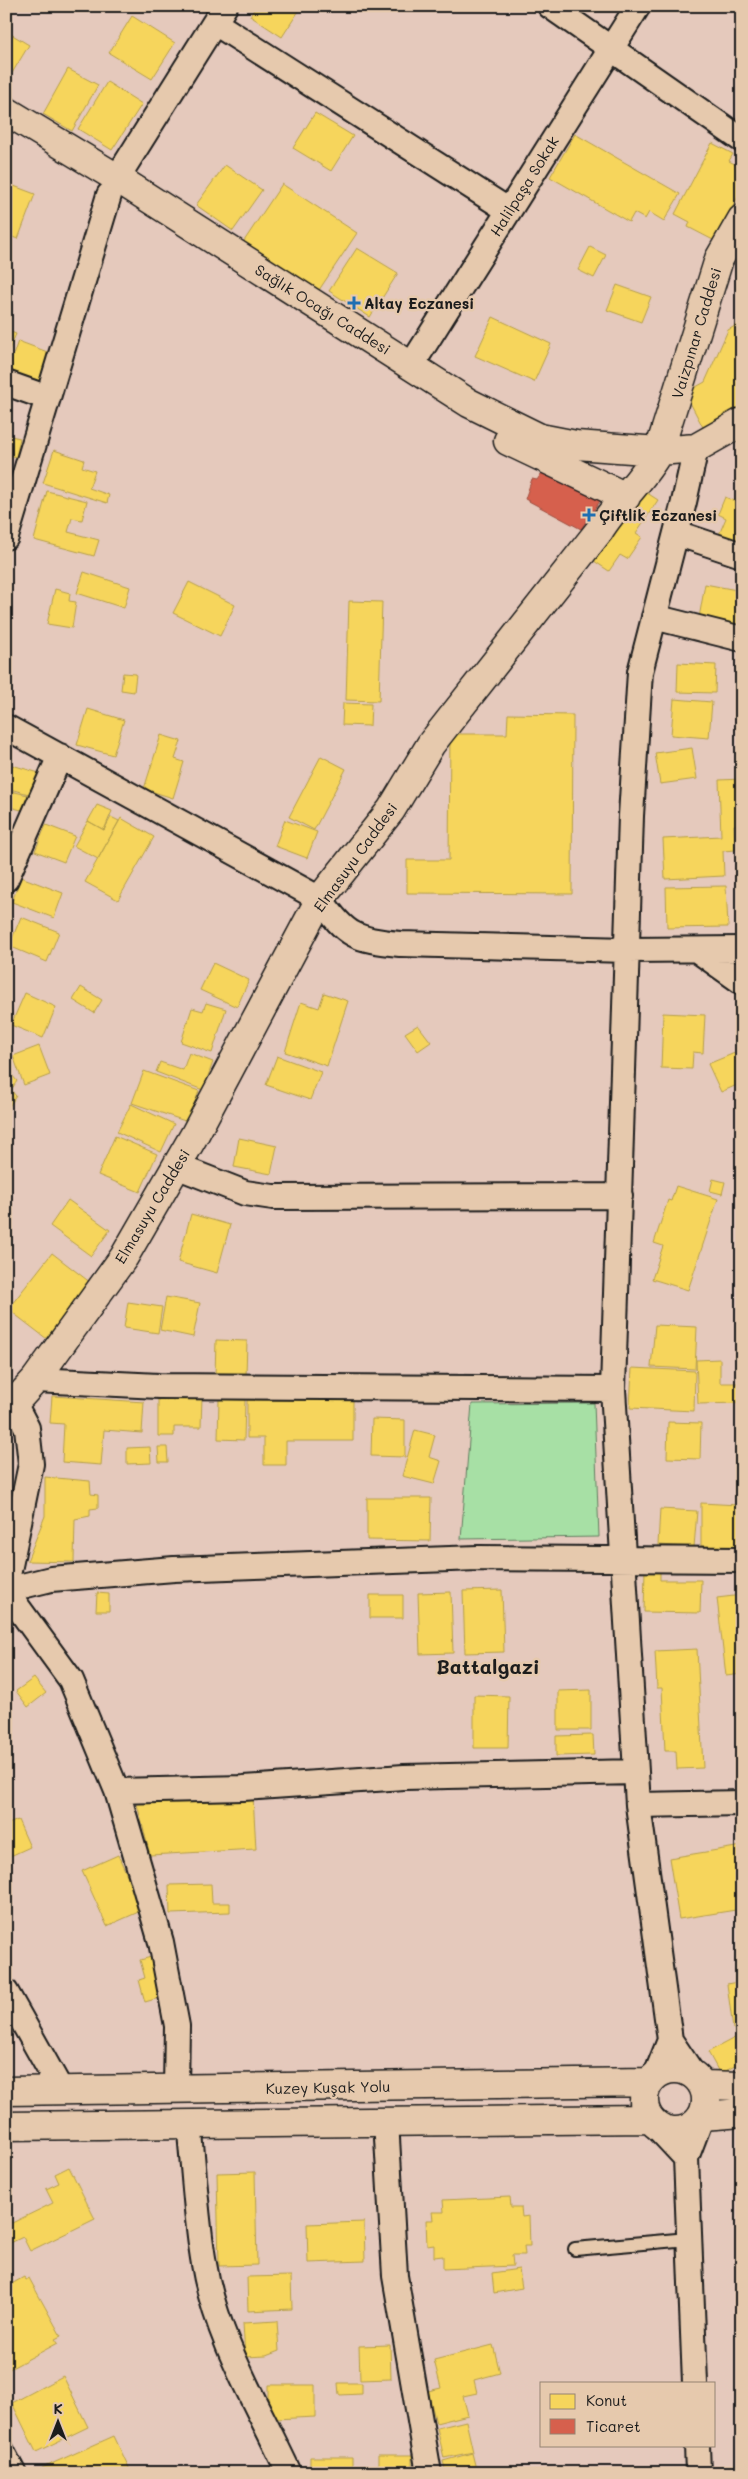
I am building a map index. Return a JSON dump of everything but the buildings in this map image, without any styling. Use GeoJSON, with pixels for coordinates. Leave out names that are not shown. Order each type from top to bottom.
{"type":"FeatureCollection","features":[{"type":"Feature","properties":{"kind":"street"},"geometry":{"type":"LineString","coordinates":[[550,6],[742,140]]}},
{"type":"Feature","properties":{"kind":"street","name":"Halilpaşa Sokak"},"geometry":{"type":"LineString","coordinates":[[411,366],[638,6]]}},
{"type":"Feature","properties":{"kind":"street"},"geometry":{"type":"LineString","coordinates":[[6,537],[113,186],[220,15],[508,210]]}},
{"type":"Feature","properties":{"kind":"street","name":"Sağlık Ocağı Caddesi"},"geometry":{"type":"LineString","coordinates":[[6,111],[113,186],[411,366],[469,404],[540,438],[576,445],[659,451]]}},
{"type":"Feature","properties":{"kind":"street"},"geometry":{"type":"LineString","coordinates":[[6,133],[113,186],[460,418],[626,497]]}},
{"type":"Feature","properties":{"kind":"street","name":"Vaizpınar Caddesi"},"geometry":{"type":"LineString","coordinates":[[659,451],[719,259],[742,219]]}},
{"type":"Feature","properties":{"kind":"street"},"geometry":{"type":"LineString","coordinates":[[6,383],[48,398]]}},
{"type":"Feature","properties":{"kind":"street"},"geometry":{"type":"LineString","coordinates":[[659,451],[696,448],[742,422]]}},
{"type":"Feature","properties":{"kind":"street"},"geometry":{"type":"LineString","coordinates":[[695,2382],[686,2158],[706,2106],[706,2095],[699,2081],[670,2040],[638,1805],[613,1389],[631,816],[640,672],[696,448]]}},
{"type":"Feature","properties":{"kind":"street","name":"Elmasuyu Caddesi"},"geometry":{"type":"LineString","coordinates":[[10,1407],[35,1380],[124,1257],[176,1166],[320,899],[391,810],[431,744],[599,531],[609,514],[649,470],[659,451]]}},
{"type":"Feature","properties":{"kind":"street"},"geometry":{"type":"LineString","coordinates":[[676,533],[742,555]]}},
{"type":"Feature","properties":{"kind":"street"},"geometry":{"type":"LineString","coordinates":[[654,617],[742,639]]}},
{"type":"Feature","properties":{"kind":"street"},"geometry":{"type":"LineString","coordinates":[[6,727],[320,899],[348,932],[369,940],[400,944],[628,950],[742,949]]}},
{"type":"Feature","properties":{"kind":"street"},"geometry":{"type":"LineString","coordinates":[[6,879],[60,756]]}},
{"type":"Feature","properties":{"kind":"street"},"geometry":{"type":"LineString","coordinates":[[697,950],[742,982]]}},
{"type":"Feature","properties":{"kind":"street"},"geometry":{"type":"LineString","coordinates":[[176,1166],[245,1193],[273,1197],[620,1196]]}},
{"type":"Feature","properties":{"kind":"street"},"geometry":{"type":"LineString","coordinates":[[35,1380],[159,1386],[613,1389]]}},
{"type":"Feature","properties":{"kind":"street"},"geometry":{"type":"LineString","coordinates":[[6,1585],[31,1464],[31,1445],[27,1428],[10,1407]]}},
{"type":"Feature","properties":{"kind":"street"},"geometry":{"type":"LineString","coordinates":[[176,2089],[177,2026],[161,1942],[117,1791],[71,1680],[6,1590],[51,1579],[174,1569],[478,1558],[742,1560]]}},
{"type":"Feature","properties":{"kind":"street"},"geometry":{"type":"LineString","coordinates":[[117,1791],[243,1788],[404,1777],[635,1772]]}},
{"type":"Feature","properties":{"kind":"street"},"geometry":{"type":"LineString","coordinates":[[638,1805],[742,1803]]}},
{"type":"Feature","properties":{"kind":"street"},"geometry":{"type":"LineString","coordinates":[[6,1992],[61,2090]]}},
{"type":"Feature","properties":{"kind":"street"},"geometry":{"type":"LineString","coordinates":[[670,2040],[643,2100],[652,2122],[686,2158]]}},
{"type":"Feature","properties":{"kind":"street"},"geometry":{"type":"LineString","coordinates":[[652,2078],[676,2069],[686,2071],[699,2081],[742,2086]]}},
{"type":"Feature","properties":{"kind":"street","name":"Kuzey Kuşak Yolu"},"geometry":{"type":"LineString","coordinates":[[6,2091],[652,2078]]}},
{"type":"Feature","properties":{"kind":"street"},"geometry":{"type":"LineString","coordinates":[[686,2158],[702,2134],[736,2113]]}},
{"type":"Feature","properties":{"kind":"street"},"geometry":{"type":"LineString","coordinates":[[6,2126],[386,2121],[652,2122],[665,2130],[685,2130],[695,2124],[702,2116],[736,2113]]}},
{"type":"Feature","properties":{"kind":"street"},"geometry":{"type":"LineString","coordinates":[[386,2121],[395,2276],[429,2473]]}},
{"type":"Feature","properties":{"kind":"street"},"geometry":{"type":"LineString","coordinates":[[190,2123],[204,2265],[214,2304],[234,2358],[289,2473]]}},
{"type":"Feature","properties":{"kind":"street"},"geometry":{"type":"LineString","coordinates":[[697,2446],[698,2473]]}},
{"type":"Feature","properties":{"kind":"lane"},"geometry":{"type":"LineString","coordinates":[[575,2249],[688,2238]]}},
{"type":"Feature","properties":{"kind":"lane"},"geometry":{"type":"LineString","coordinates":[[6,2446],[20,2473]]}},
{"type":"Feature","properties":{"kind":"green space"},"geometry":{"type":"Polygon","coordinates":[[[594,1403],[599,1537],[461,1539],[472,1404],[594,1403]]]}},
{"type":"Feature","properties":{"kind":"place","name":"Altay Eczanesi"},"geometry":{"type":"Point","coordinates":[354,303]}},
{"type":"Feature","properties":{"kind":"place","name":"Çiftlik Eczanesi"},"geometry":{"type":"Point","coordinates":[589,515]}},
{"type":"Feature","properties":{"kind":"district","name":"Battalgazi"},"geometry":{"type":"Point","coordinates":[488,1666]}}]}
